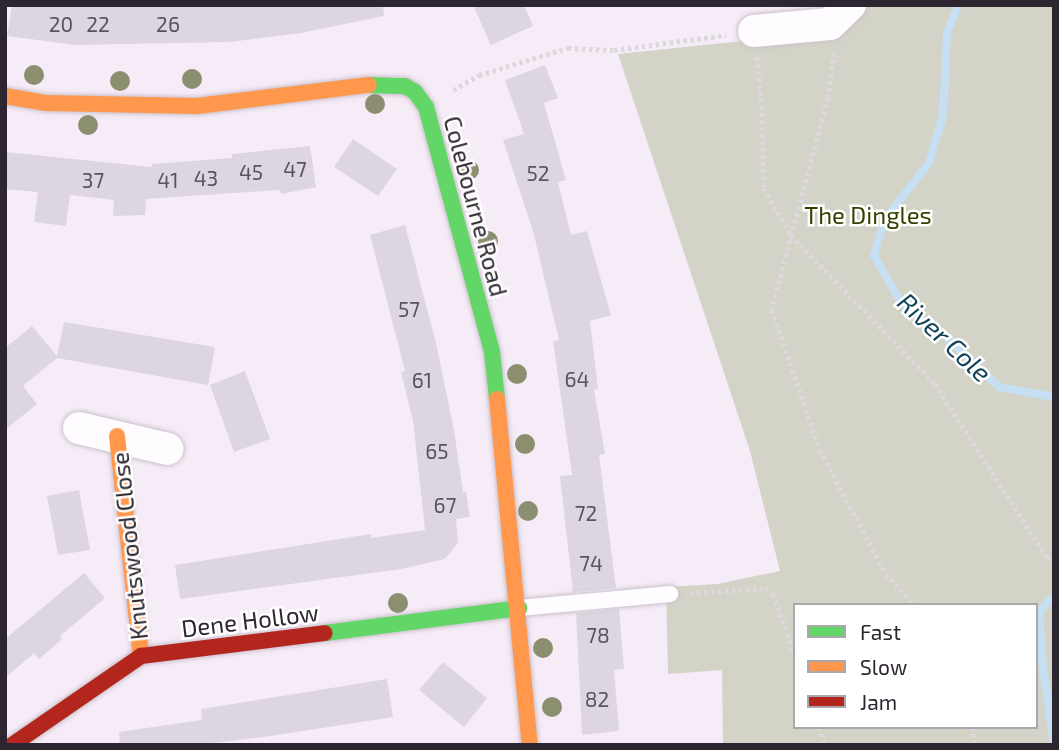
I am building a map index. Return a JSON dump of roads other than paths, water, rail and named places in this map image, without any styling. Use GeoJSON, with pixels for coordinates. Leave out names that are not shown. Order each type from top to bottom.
{"type":"FeatureCollection","features":[{"type":"Feature","properties":{"kind":"street"},"geometry":{"type":"LineString","coordinates":[[754,31],[830,24],[848,9]]}},
{"type":"Feature","properties":{"kind":"street","name":"Colebourne Road"},"geometry":{"type":"LineString","coordinates":[[5,96],[46,103],[197,106],[382,83],[405,86],[415,92],[426,107],[492,352],[519,608],[530,745]]}},
{"type":"Feature","properties":{"kind":"street","name":"Knutswood Close"},"geometry":{"type":"LineString","coordinates":[[79,428],[168,449]]}},
{"type":"Feature","properties":{"kind":"street","name":"Knutswood Close"},"geometry":{"type":"LineString","coordinates":[[117,436],[141,656]]}},
{"type":"Feature","properties":{"kind":"street","name":"Dene Hollow"},"geometry":{"type":"LineString","coordinates":[[12,745],[141,656],[519,608]]}},
{"type":"Feature","properties":{"kind":"lane"},"geometry":{"type":"LineString","coordinates":[[519,608],[670,594]]}},
{"type":"Feature","properties":{"kind":"waterway","name":"River Cole"},"geometry":{"type":"LineString","coordinates":[[958,5],[947,34],[943,116],[929,163],[885,219],[874,255],[900,301],[946,337],[999,387],[1054,397]]}},
{"type":"Feature","properties":{"kind":"waterway","name":"River Cole"},"geometry":{"type":"LineString","coordinates":[[1054,596],[1039,612],[1042,658],[1054,744]]}},
{"type":"Feature","properties":{"kind":"park label","name":"The Dingles"},"geometry":{"type":"Point","coordinates":[868,215]}}]}
